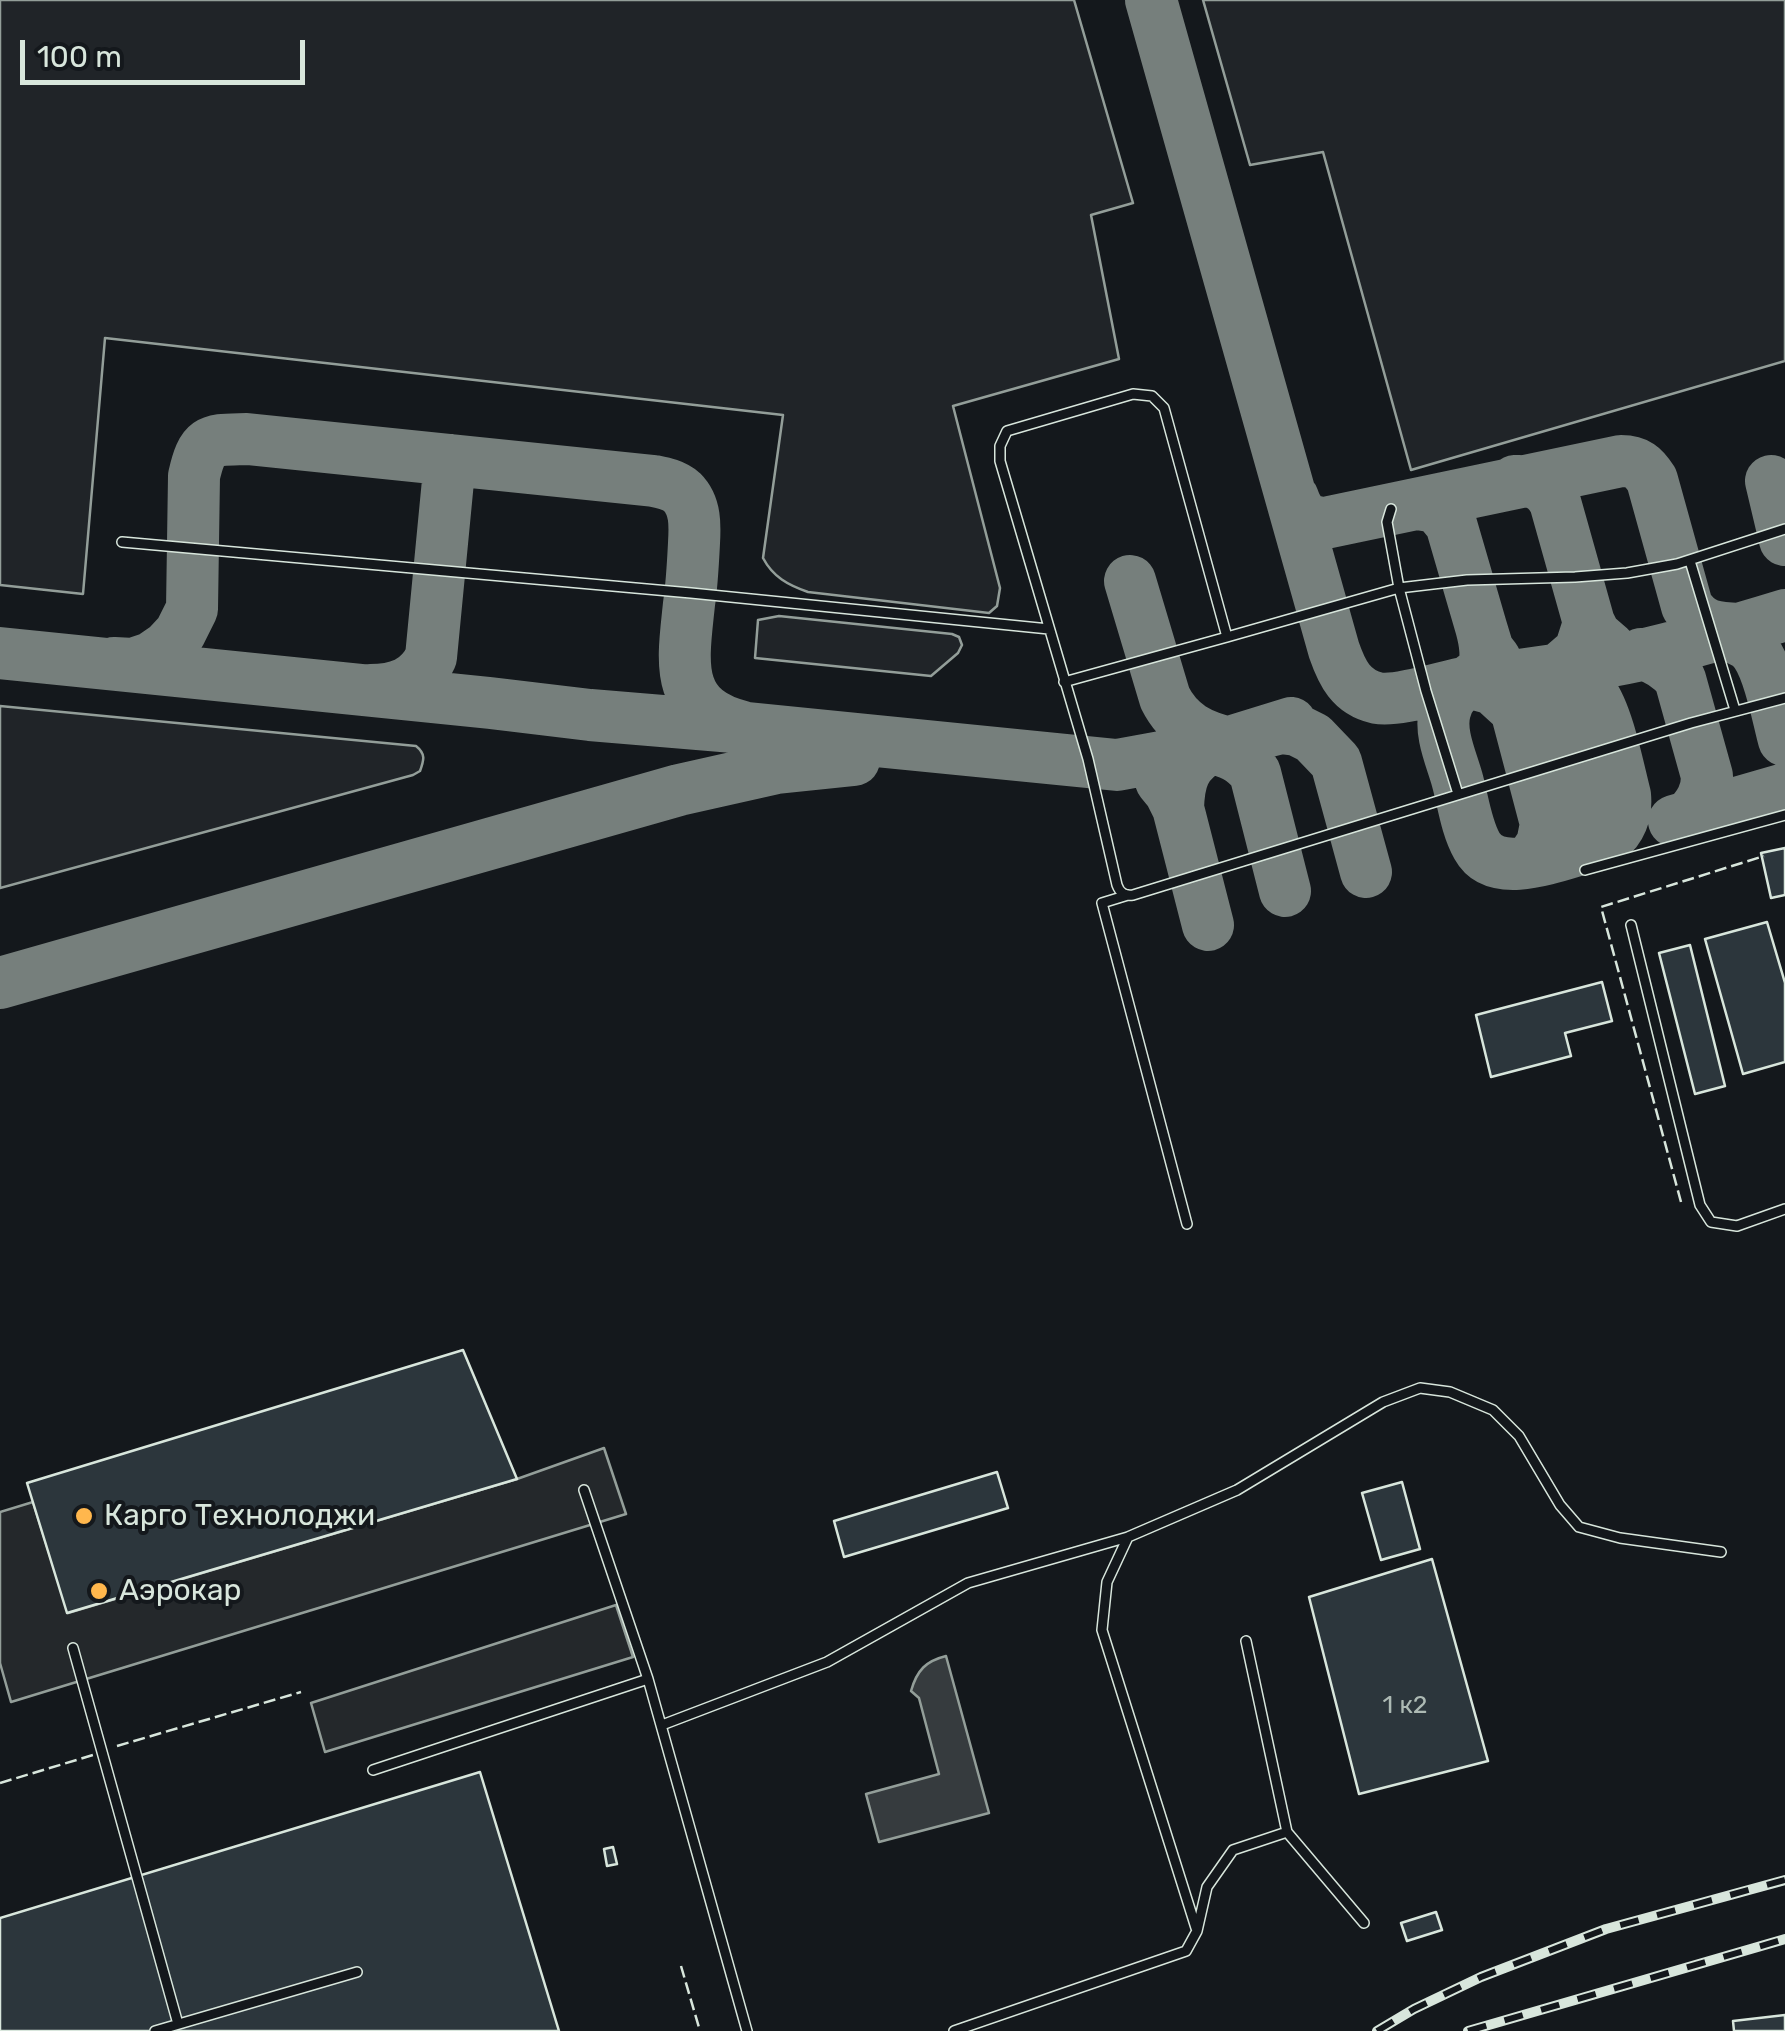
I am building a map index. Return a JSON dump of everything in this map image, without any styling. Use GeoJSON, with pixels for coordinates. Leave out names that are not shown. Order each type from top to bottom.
{"type":"FeatureCollection","features":[{"type":"Feature","properties":{"kind":"lane"},"geometry":{"type":"LineString","coordinates":[[1128,895],[1120,892],[1117,884],[1088,759],[1000,461],[1000,446],[1007,432],[1134,394],[1152,396],[1164,408],[1227,636]]}},
{"type":"Feature","properties":{"kind":"lane"},"geometry":{"type":"LineString","coordinates":[[1391,510],[1387,522],[1399,588],[1458,794]]}},
{"type":"Feature","properties":{"kind":"lane"},"geometry":{"type":"LineString","coordinates":[[1064,682],[1399,588],[1467,580],[1627,573],[1690,560],[1785,529]]}},
{"type":"Feature","properties":{"kind":"lane"},"geometry":{"type":"LineString","coordinates":[[122,542],[1049,630]]}},
{"type":"Feature","properties":{"kind":"lane"},"geometry":{"type":"LineString","coordinates":[[1690,560],[1735,710]]}},
{"type":"Feature","properties":{"kind":"lane"},"geometry":{"type":"LineString","coordinates":[[1187,1224],[1102,903],[1785,698]]}},
{"type":"Feature","properties":{"kind":"lane"},"geometry":{"type":"LineString","coordinates":[[1585,870],[1785,814]]}},
{"type":"Feature","properties":{"kind":"lane"},"geometry":{"type":"LineString","coordinates":[[1630,925],[1700,1205],[1711,1222],[1737,1226],[1785,1210]]}},
{"type":"Feature","properties":{"kind":"lane"},"geometry":{"type":"LineString","coordinates":[[662,1725],[827,1662],[968,1583],[1128,1538],[1238,1490],[1383,1402],[1420,1388],[1450,1392],[1492,1410],[1520,1436],[1560,1505],[1579,1527],[1620,1538],[1721,1552]]}},
{"type":"Feature","properties":{"kind":"lane"},"geometry":{"type":"LineString","coordinates":[[584,1490],[662,1725],[747,2031]]}},
{"type":"Feature","properties":{"kind":"lane"},"geometry":{"type":"LineString","coordinates":[[1128,1538],[1108,1582],[1102,1630],[1197,1931]]}},
{"type":"Feature","properties":{"kind":"lane"},"geometry":{"type":"LineString","coordinates":[[1246,1641],[1288,1832],[1364,1923]]}},
{"type":"Feature","properties":{"kind":"lane"},"geometry":{"type":"LineString","coordinates":[[73,1648],[178,2024]]}},
{"type":"Feature","properties":{"kind":"lane"},"geometry":{"type":"LineString","coordinates":[[373,1770],[648,1679]]}},
{"type":"Feature","properties":{"kind":"lane"},"geometry":{"type":"LineString","coordinates":[[954,2031],[1186,1951],[1197,1931],[1208,1887],[1232,1850],[1288,1832]]}},
{"type":"Feature","properties":{"kind":"lane"},"geometry":{"type":"LineString","coordinates":[[155,2031],[357,1972]]}},
{"type":"Feature","properties":{"kind":"shaded area"},"geometry":{"type":"Polygon","coordinates":[[[0,0],[1074,0],[1133,203],[1091,215],[1119,359],[953,406],[1000,588],[997,606],[989,613],[808,592],[776,575],[763,558],[783,415],[105,338],[83,594],[0,585],[0,0]]]}},
{"type":"Feature","properties":{"kind":"shaded area"},"geometry":{"type":"Polygon","coordinates":[[[1203,0],[1785,0],[1785,361],[1411,470],[1323,152],[1250,165],[1203,0]]]}},
{"type":"Feature","properties":{"kind":"shaded area"},"geometry":{"type":"Polygon","coordinates":[[[779,616],[952,634],[959,637],[962,645],[931,676],[755,658],[758,620],[779,616]]]}},
{"type":"Feature","properties":{"kind":"shaded area"},"geometry":{"type":"Polygon","coordinates":[[[0,706],[416,746],[423,760],[420,771],[413,775],[0,888],[0,706]]]}},
{"type":"Feature","properties":{"kind":"shaded area"},"geometry":{"type":"Polygon","coordinates":[[[604,1448],[626,1514],[11,1702],[0,1663],[0,1512],[33,1502],[68,1613],[517,1479],[604,1448]]]}},
{"type":"Feature","properties":{"kind":"shaded area"},"geometry":{"type":"Polygon","coordinates":[[[616,1605],[633,1657],[325,1752],[311,1703],[616,1605]]]}},
{"type":"Feature","properties":{"kind":"shaded area"},"geometry":{"type":"Polygon","coordinates":[[[946,1656],[989,1813],[879,1842],[866,1794],[939,1774],[919,1698],[911,1691],[923,1668],[946,1656]]]}},
{"type":"Feature","properties":{"kind":"building"},"geometry":{"type":"Polygon","coordinates":[[[1785,848],[1785,895],[1771,898],[1761,853],[1785,848]]]}},
{"type":"Feature","properties":{"kind":"building"},"geometry":{"type":"Polygon","coordinates":[[[1767,922],[1785,983],[1785,1062],[1743,1074],[1705,939],[1767,922]]]}},
{"type":"Feature","properties":{"kind":"building"},"geometry":{"type":"Polygon","coordinates":[[[1690,945],[1725,1086],[1695,1094],[1659,953],[1690,945]]]}},
{"type":"Feature","properties":{"kind":"building"},"geometry":{"type":"Polygon","coordinates":[[[1602,982],[1612,1021],[1565,1033],[1571,1056],[1491,1077],[1476,1015],[1602,982]]]}},
{"type":"Feature","properties":{"kind":"building"},"geometry":{"type":"Polygon","coordinates":[[[463,1350],[517,1479],[67,1613],[27,1483],[463,1350]]]}},
{"type":"Feature","properties":{"kind":"building"},"geometry":{"type":"Polygon","coordinates":[[[997,1472],[1008,1508],[844,1557],[834,1521],[997,1472]]]}},
{"type":"Feature","properties":{"kind":"building"},"geometry":{"type":"Polygon","coordinates":[[[1402,1482],[1420,1549],[1381,1560],[1362,1493],[1402,1482]]]}},
{"type":"Feature","properties":{"kind":"building"},"geometry":{"type":"Polygon","coordinates":[[[1432,1559],[1488,1761],[1359,1794],[1309,1597],[1432,1559]]]}},
{"type":"Feature","properties":{"kind":"building"},"geometry":{"type":"Polygon","coordinates":[[[480,1772],[559,2031],[0,2031],[0,1918],[480,1772]]]}},
{"type":"Feature","properties":{"kind":"building"},"geometry":{"type":"Polygon","coordinates":[[[613,1847],[617,1864],[607,1866],[604,1849],[613,1847]]]}},
{"type":"Feature","properties":{"kind":"building"},"geometry":{"type":"Polygon","coordinates":[[[1436,1912],[1442,1930],[1407,1941],[1401,1923],[1436,1912]]]}},
{"type":"Feature","properties":{"kind":"building"},"geometry":{"type":"Polygon","coordinates":[[[1785,2015],[1785,2031],[1734,2031],[1733,2021],[1785,2015]]]}},
{"type":"Feature","properties":{"kind":"taxiway"},"geometry":{"type":"LineString","coordinates":[[1151,0],[1334,650],[1354,686],[1377,698],[1409,696],[1468,682],[1636,656],[1785,615]]}},
{"type":"Feature","properties":{"kind":"taxiway"},"geometry":{"type":"LineString","coordinates":[[114,663],[133,664],[151,658],[180,633],[192,609],[197,463],[210,443],[247,439],[654,481],[676,488],[690,503],[694,523],[685,645],[687,681],[704,709],[743,727]]}},
{"type":"Feature","properties":{"kind":"taxiway"},"geometry":{"type":"LineString","coordinates":[[370,690],[414,679],[431,657],[450,460]]}},
{"type":"Feature","properties":{"kind":"taxiway"},"geometry":{"type":"LineString","coordinates":[[1293,498],[1304,516],[1325,523],[1631,462],[1643,468],[1652,480],[1687,606],[1709,625],[1739,629]]}},
{"type":"Feature","properties":{"kind":"taxiway"},"geometry":{"type":"LineString","coordinates":[[1515,481],[1539,485],[1555,502],[1589,623],[1595,635],[1610,648]]}},
{"type":"Feature","properties":{"kind":"taxiway"},"geometry":{"type":"LineString","coordinates":[[1771,481],[1785,540]]}},
{"type":"Feature","properties":{"kind":"taxiway"},"geometry":{"type":"LineString","coordinates":[[1418,504],[1437,507],[1451,524],[1488,650],[1495,659]]}},
{"type":"Feature","properties":{"kind":"taxiway"},"geometry":{"type":"LineString","coordinates":[[1130,581],[1171,708],[1192,728],[1230,743]]}},
{"type":"Feature","properties":{"kind":"taxiway"},"geometry":{"type":"LineString","coordinates":[[1562,838],[1587,845],[1598,843],[1616,831],[1625,809],[1616,757],[1598,703],[1585,685],[1558,670],[1580,651],[1589,623]]}},
{"type":"Feature","properties":{"kind":"taxiway"},"geometry":{"type":"LineString","coordinates":[[1481,627],[1485,662],[1481,671],[1451,697],[1444,719],[1446,745],[1477,846],[1486,857],[1514,864],[1592,846]]}},
{"type":"Feature","properties":{"kind":"taxiway"},"geometry":{"type":"LineString","coordinates":[[1719,633],[1743,641],[1757,654],[1784,740]]}},
{"type":"Feature","properties":{"kind":"taxiway"},"geometry":{"type":"LineString","coordinates":[[0,653],[1117,765],[1210,748],[1291,723]]}},
{"type":"Feature","properties":{"kind":"taxiway"},"geometry":{"type":"LineString","coordinates":[[1641,654],[1663,663],[1680,679],[1707,776],[1702,798],[1688,817]]}},
{"type":"Feature","properties":{"kind":"taxiway"},"geometry":{"type":"LineString","coordinates":[[1508,679],[1538,685],[1559,707],[1584,811]]}},
{"type":"Feature","properties":{"kind":"taxiway"},"geometry":{"type":"LineString","coordinates":[[1467,682],[1493,689],[1516,710],[1546,824],[1542,844],[1530,862]]}},
{"type":"Feature","properties":{"kind":"taxiway"},"geometry":{"type":"LineString","coordinates":[[1269,731],[1297,730],[1313,738],[1336,762],[1366,872]]}},
{"type":"Feature","properties":{"kind":"taxiway"},"geometry":{"type":"LineString","coordinates":[[1178,808],[1185,773],[1201,754],[1210,748],[1230,753],[1245,763],[1255,773],[1285,891]]}},
{"type":"Feature","properties":{"kind":"taxiway"},"geometry":{"type":"LineString","coordinates":[[0,983],[679,790],[777,768],[854,760]]}},
{"type":"Feature","properties":{"kind":"taxiway"},"geometry":{"type":"LineString","coordinates":[[1161,781],[1178,808],[1208,925]]}},
{"type":"Feature","properties":{"kind":"taxiway"},"geometry":{"type":"LineString","coordinates":[[1674,821],[1785,789]]}},
{"type":"Feature","properties":{"kind":"railway"},"geometry":{"type":"LineString","coordinates":[[1377,2031],[1481,1977],[1606,1929],[1785,1880]]}},
{"type":"Feature","properties":{"kind":"railway"},"geometry":{"type":"LineString","coordinates":[[1468,2031],[1785,1939]]}},
{"type":"Feature","properties":{"kind":"fence"},"geometry":{"type":"LineString","coordinates":[[1681,1202],[1601,907],[1764,856]]}},
{"type":"Feature","properties":{"kind":"fence"},"geometry":{"type":"LineString","coordinates":[[117,1746],[301,1692]]}},
{"type":"Feature","properties":{"kind":"fence"},"geometry":{"type":"LineString","coordinates":[[0,1783],[93,1755]]}},
{"type":"Feature","properties":{"kind":"fence"},"geometry":{"type":"LineString","coordinates":[[681,1966],[700,2031]]}},
{"type":"Feature","properties":{"kind":"place","name":"Карго Технолоджи"},"geometry":{"type":"Point","coordinates":[84,1516]}},
{"type":"Feature","properties":{"kind":"place","name":"Аэрокар"},"geometry":{"type":"Point","coordinates":[99,1591]}}]}
